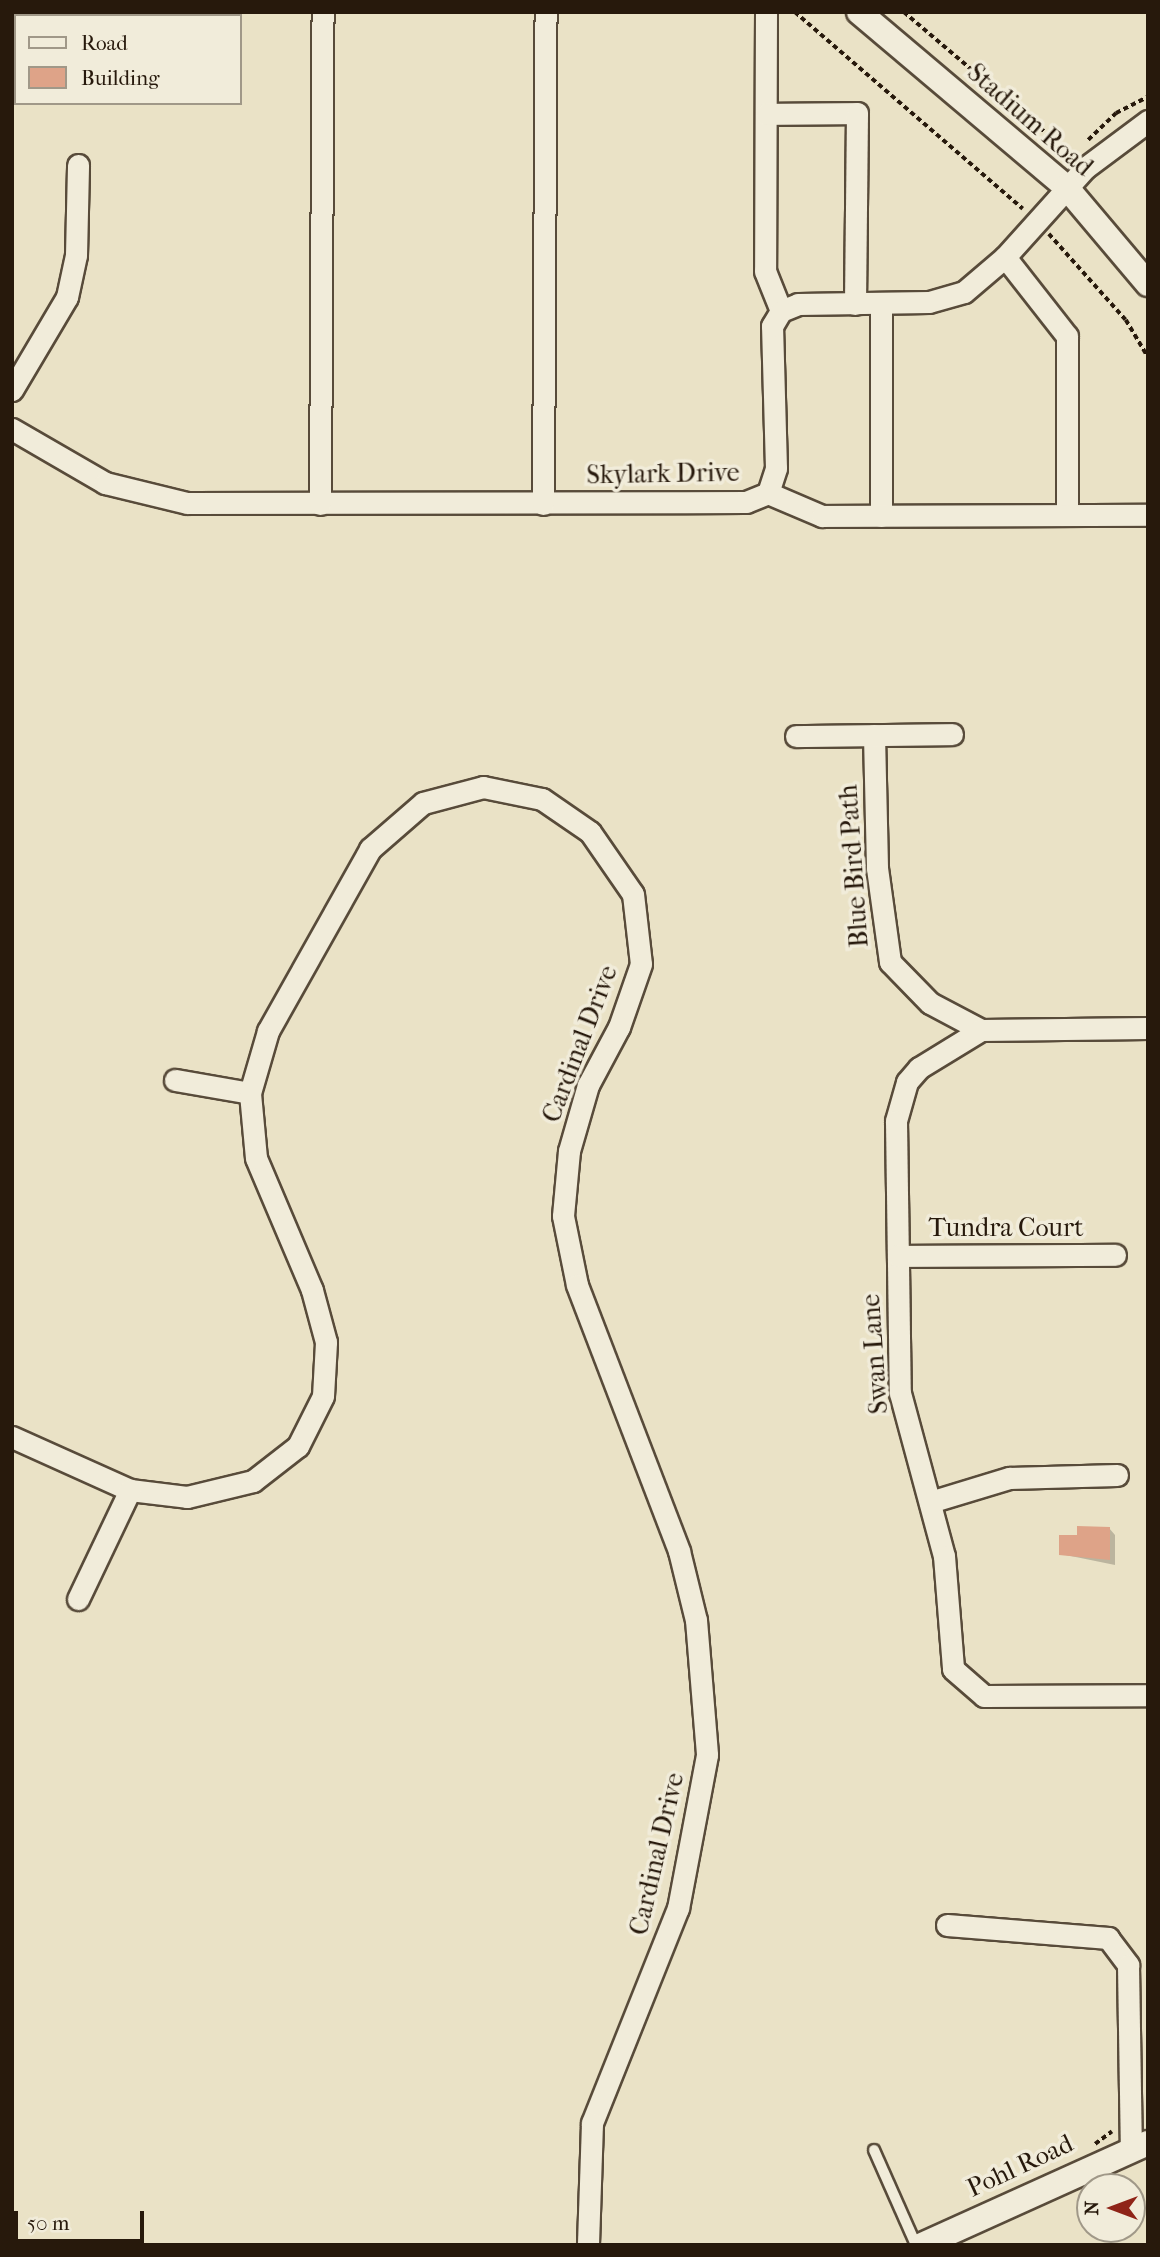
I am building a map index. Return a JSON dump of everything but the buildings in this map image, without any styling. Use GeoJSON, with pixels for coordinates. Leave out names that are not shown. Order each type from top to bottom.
{"type":"FeatureCollection","features":[{"type":"Feature","properties":{"kind":"street"},"geometry":{"type":"LineString","coordinates":[[320,504],[323,12]]}},
{"type":"Feature","properties":{"kind":"street"},"geometry":{"type":"LineString","coordinates":[[542,505],[546,12]]}},
{"type":"Feature","properties":{"kind":"street"},"geometry":{"type":"LineString","coordinates":[[766,12],[765,271],[781,311],[798,304],[929,302],[964,292],[1005,257],[1066,187],[1121,136],[1148,121]]}},
{"type":"Feature","properties":{"kind":"street","name":"Stadium Road"},"geometry":{"type":"LineString","coordinates":[[859,12],[1066,187],[1148,284]]}},
{"type":"Feature","properties":{"kind":"street"},"geometry":{"type":"LineString","coordinates":[[766,114],[857,113],[855,304]]}},
{"type":"Feature","properties":{"kind":"street"},"geometry":{"type":"LineString","coordinates":[[12,390],[68,297],[76,256],[78,165]]}},
{"type":"Feature","properties":{"kind":"street"},"geometry":{"type":"LineString","coordinates":[[1005,257],[1067,336],[1067,515]]}},
{"type":"Feature","properties":{"kind":"street"},"geometry":{"type":"LineString","coordinates":[[881,304],[881,516]]}},
{"type":"Feature","properties":{"kind":"street","name":"Skylark Drive"},"geometry":{"type":"LineString","coordinates":[[12,429],[58,460],[149,498],[320,504],[746,502],[768,494],[776,468],[772,326],[781,311]]}},
{"type":"Feature","properties":{"kind":"street"},"geometry":{"type":"LineString","coordinates":[[768,494],[822,516],[1148,515]]}},
{"type":"Feature","properties":{"kind":"street"},"geometry":{"type":"LineString","coordinates":[[796,736],[952,734]]}},
{"type":"Feature","properties":{"kind":"street","name":"Blue Bird Path"},"geometry":{"type":"LineString","coordinates":[[874,735],[877,868],[890,962],[930,1003],[981,1030]]}},
{"type":"Feature","properties":{"kind":"street","name":"Cardinal Drive"},"geometry":{"type":"LineString","coordinates":[[12,1437],[130,1490],[187,1497],[253,1481],[298,1447],[323,1396],[326,1342],[312,1290],[256,1158],[250,1093],[268,1031],[332,912],[370,849],[422,803],[483,787],[542,799],[590,832],[634,894],[641,964],[619,1027],[588,1085],[569,1151],[563,1216],[577,1285],[679,1551],[696,1620],[707,1755],[678,1908],[592,2123],[588,2245]]}},
{"type":"Feature","properties":{"kind":"street","name":"Swan Lane"},"geometry":{"type":"LineString","coordinates":[[1148,1028],[981,1030],[927,1062],[900,1100],[898,1256],[900,1393],[947,1574],[948,1651],[961,1682],[997,1698],[1148,1695]]}},
{"type":"Feature","properties":{"kind":"street"},"geometry":{"type":"LineString","coordinates":[[175,1080],[250,1093]]}},
{"type":"Feature","properties":{"kind":"street","name":"Tundra Court"},"geometry":{"type":"LineString","coordinates":[[898,1256],[1115,1255]]}},
{"type":"Feature","properties":{"kind":"street"},"geometry":{"type":"LineString","coordinates":[[930,1502],[1009,1478],[1117,1475]]}},
{"type":"Feature","properties":{"kind":"street"},"geometry":{"type":"LineString","coordinates":[[78,1599],[130,1490]]}},
{"type":"Feature","properties":{"kind":"street"},"geometry":{"type":"LineString","coordinates":[[947,1925],[1066,1930],[1108,1938],[1128,1965],[1143,2143]]}},
{"type":"Feature","properties":{"kind":"street","name":"Pohl Road"},"geometry":{"type":"LineString","coordinates":[[922,2245],[1143,2143]]}},
{"type":"Feature","properties":{"kind":"lane"},"geometry":{"type":"LineString","coordinates":[[874,2150],[916,2245]]}},
{"type":"Feature","properties":{"kind":"path"},"geometry":{"type":"LineString","coordinates":[[795,12],[1038,222],[1126,320],[1148,357]]}},
{"type":"Feature","properties":{"kind":"path"},"geometry":{"type":"LineString","coordinates":[[904,12],[1071,157],[1116,113],[1148,97]]}}]}
